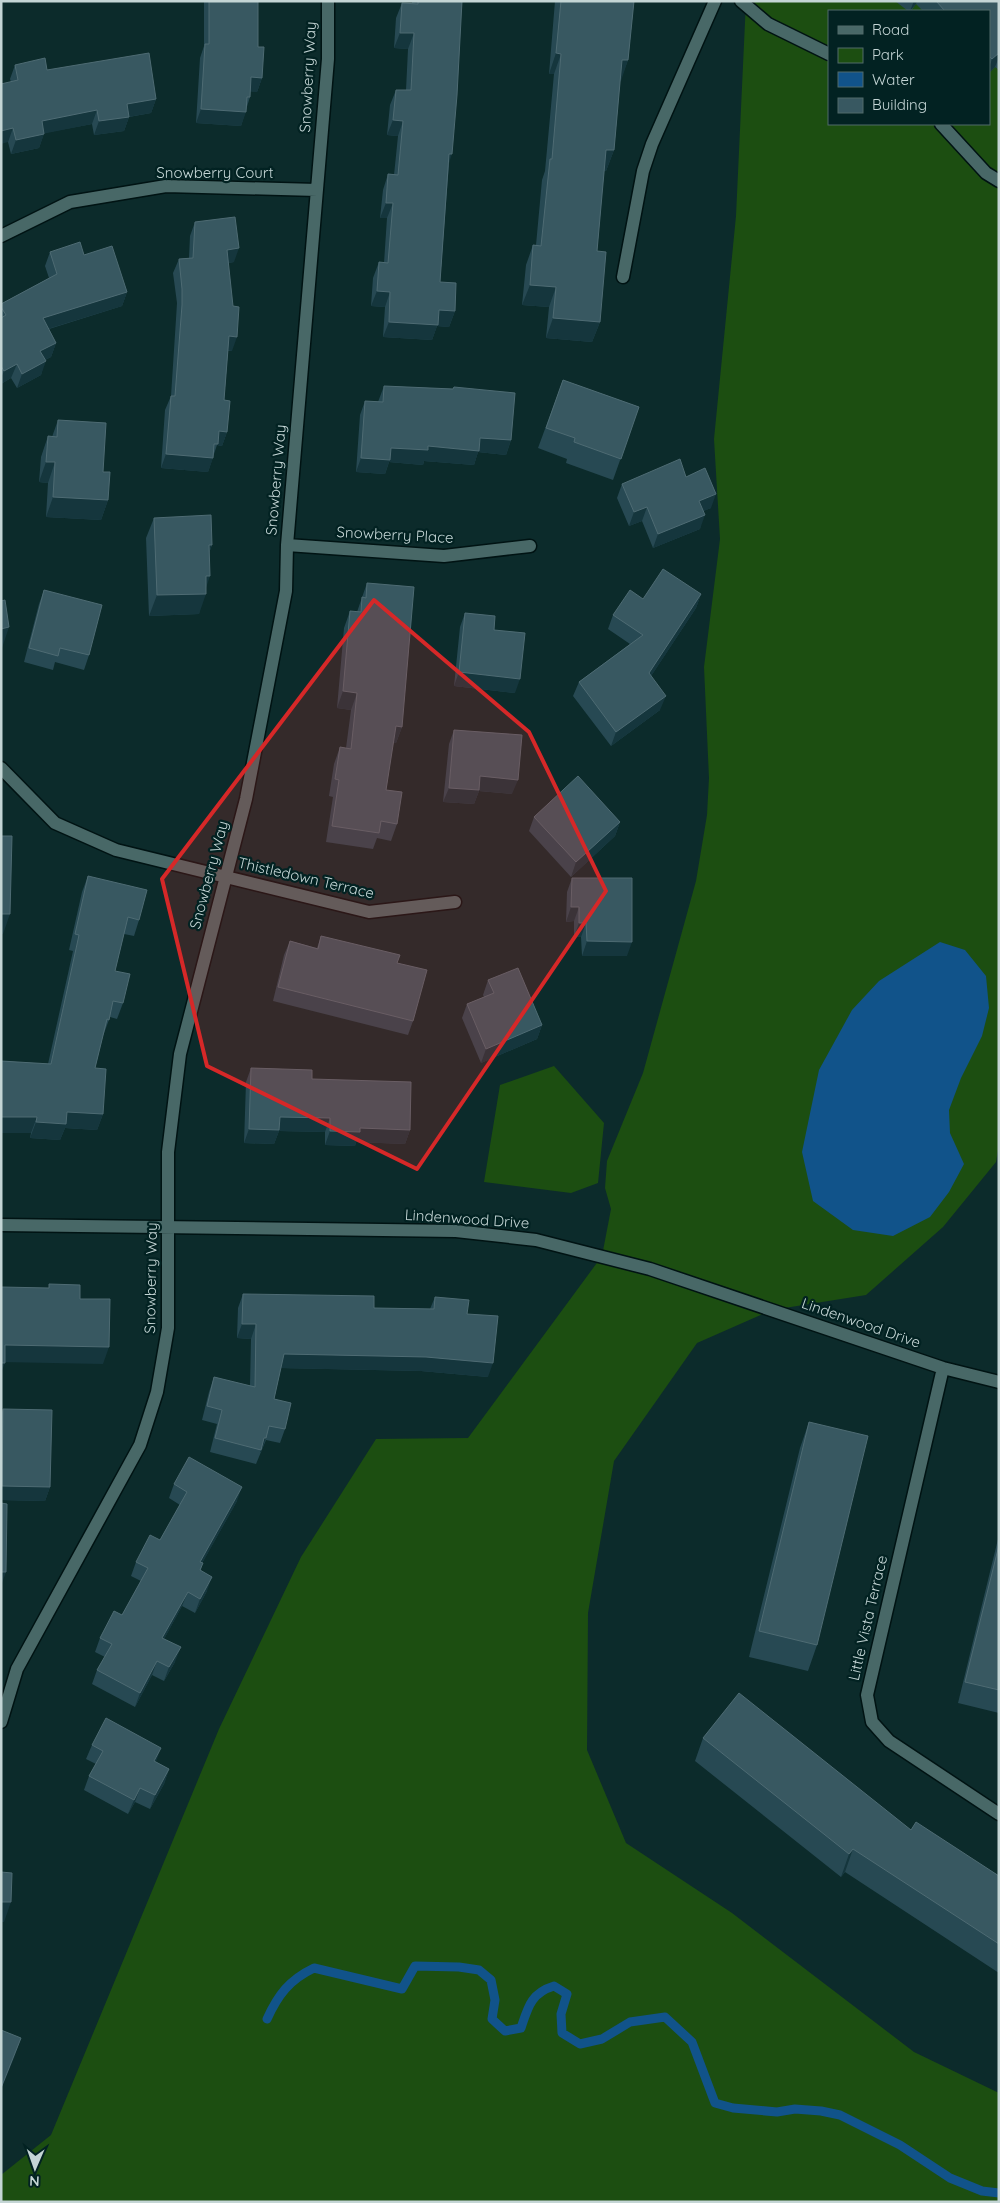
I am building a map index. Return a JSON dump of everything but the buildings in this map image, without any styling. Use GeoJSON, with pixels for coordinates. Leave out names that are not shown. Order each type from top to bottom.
{"type":"FeatureCollection","features":[{"type":"Feature","properties":{"kind":"street","name":"Snowberry Way"},"geometry":{"type":"LineString","coordinates":[[1,1722],[16,1670],[140,1445],[157,1392],[168,1328],[168,1152],[180,1054],[246,799],[284,600],[328,59],[328,1]]}},
{"type":"Feature","properties":{"kind":"street"},"geometry":{"type":"LineString","coordinates":[[624,277],[643,171],[652,144],[715,1]]}},
{"type":"Feature","properties":{"kind":"street"},"geometry":{"type":"LineString","coordinates":[[740,1],[768,24],[828,54]]}},
{"type":"Feature","properties":{"kind":"street"},"geometry":{"type":"LineString","coordinates":[[942,125],[986,173],[999,181]]}},
{"type":"Feature","properties":{"kind":"street","name":"Snowberry Court"},"geometry":{"type":"LineString","coordinates":[[1,236],[70,202],[166,186],[317,190]]}},
{"type":"Feature","properties":{"kind":"street","name":"Snowberry Place"},"geometry":{"type":"LineString","coordinates":[[287,545],[444,556],[530,546]]}},
{"type":"Feature","properties":{"kind":"street","name":"Thistledown Terrace"},"geometry":{"type":"LineString","coordinates":[[1,768],[55,823],[116,850],[369,912],[456,902]]}},
{"type":"Feature","properties":{"kind":"street","name":"Lindenwood Drive"},"geometry":{"type":"LineString","coordinates":[[1,1225],[456,1231],[536,1240],[650,1269],[944,1368],[999,1382]]}},
{"type":"Feature","properties":{"kind":"street","name":"Little Vista Terrace"},"geometry":{"type":"LineString","coordinates":[[944,1368],[867,1695],[872,1722],[889,1741],[999,1814]]}},
{"type":"Feature","properties":{"kind":"highlighted area"},"geometry":{"type":"Polygon","coordinates":[[[374,600],[529,732],[606,891],[417,1169],[207,1066],[162,879],[374,600]]]}},
{"type":"Feature","properties":{"kind":"green space"},"geometry":{"type":"Polygon","coordinates":[[[746,1],[999,1],[999,1144],[996,1162],[943,1227],[866,1295],[772,1310],[697,1343],[614,1461],[588,1613],[587,1750],[626,1843],[732,1913],[914,2052],[999,2093],[999,2202],[1,2202],[1,2175],[51,2135],[219,1729],[301,1557],[376,1439],[468,1438],[602,1256],[611,1209],[605,1188],[607,1161],[643,1073],[696,881],[707,815],[709,778],[704,667],[720,539],[714,439],[736,216],[746,1]]]}},
{"type":"Feature","properties":{"kind":"green space"},"geometry":{"type":"Polygon","coordinates":[[[554,1066],[604,1123],[598,1183],[571,1193],[484,1182],[500,1085],[554,1066]]]}},
{"type":"Feature","properties":{"kind":"water"},"geometry":{"type":"Polygon","coordinates":[[[940,942],[965,950],[986,976],[989,1008],[982,1036],[961,1078],[949,1110],[950,1133],[964,1164],[949,1192],[930,1217],[893,1236],[853,1230],[813,1201],[802,1152],[819,1070],[852,1010],[879,981],[940,942]]]}},
{"type":"Feature","properties":{"kind":"waterway"},"geometry":{"type":"LineString","coordinates":[[267,2019],[285,1989],[314,1968],[402,1989],[415,1966],[459,1967],[479,1970],[491,1980],[495,2000],[492,2019],[505,2031],[521,2028],[531,2002],[540,1993],[554,1986],[567,1994],[561,2014],[562,2033],[580,2044],[602,2039],[630,2022],[665,2017],[692,2042],[715,2103],[733,2108],[777,2112],[795,2109],[840,2115],[900,2145],[950,2178],[982,2191],[999,2193]]}}]}
